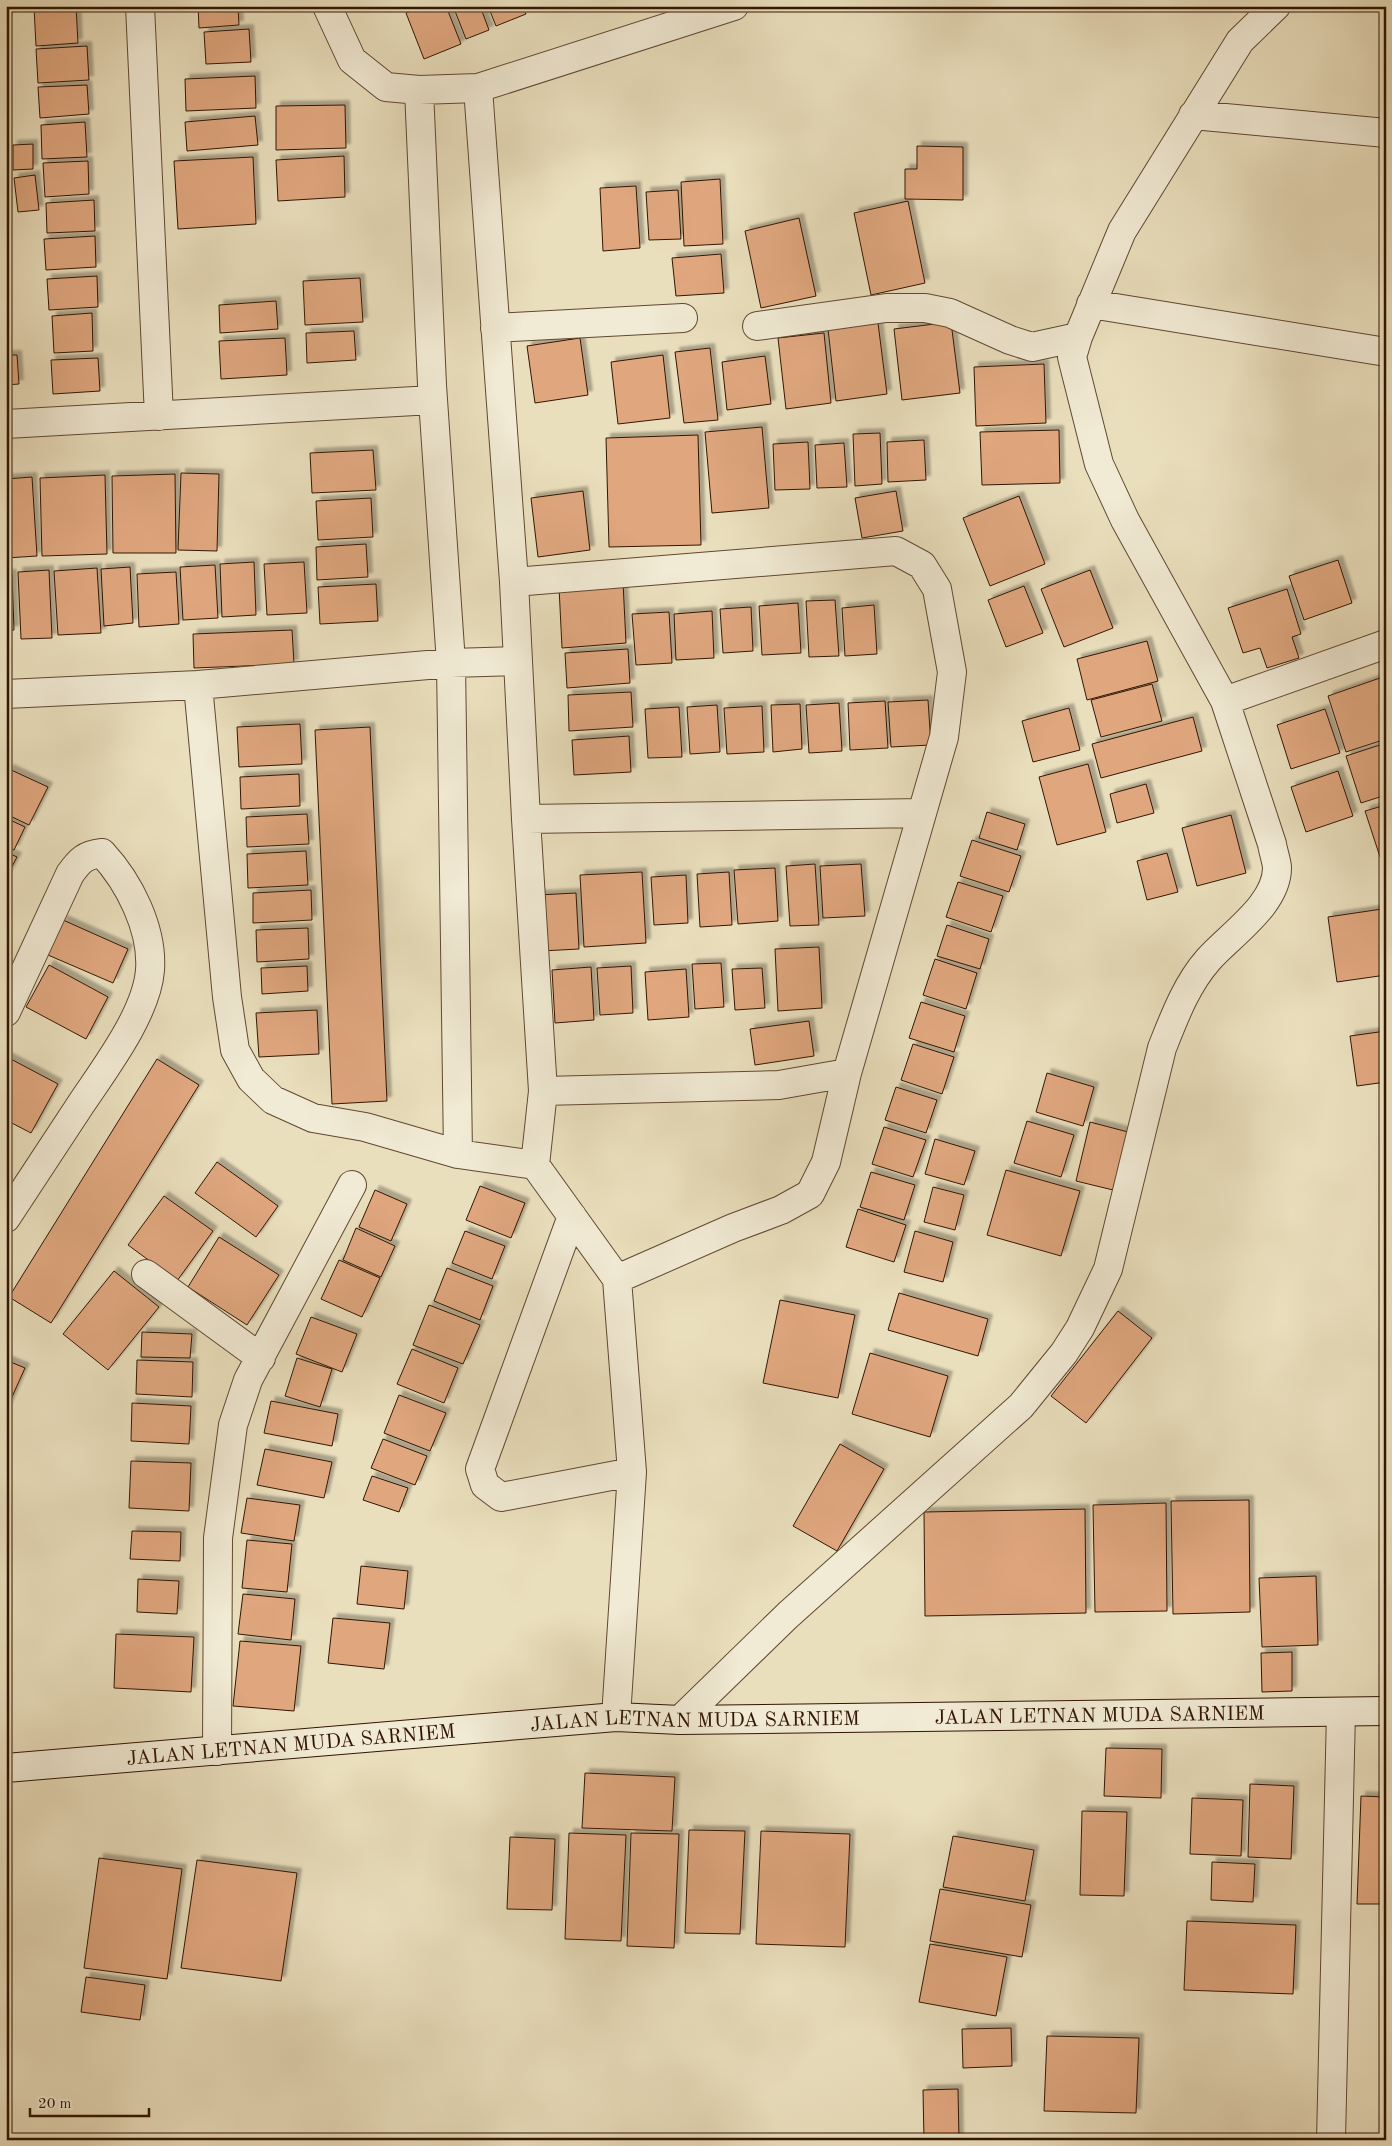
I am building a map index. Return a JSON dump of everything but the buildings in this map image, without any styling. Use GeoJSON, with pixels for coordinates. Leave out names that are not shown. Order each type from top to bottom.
{"type":"FeatureCollection","features":[{"type":"Feature","properties":{"kind":"street"},"geometry":{"type":"LineString","coordinates":[[140,6],[159,416]]}},
{"type":"Feature","properties":{"kind":"street"},"geometry":{"type":"LineString","coordinates":[[327,6],[352,60],[386,87],[419,90],[478,88],[734,6]]}},
{"type":"Feature","properties":{"kind":"street"},"geometry":{"type":"LineString","coordinates":[[680,1720],[788,1615],[1021,1406],[1050,1372],[1080,1328],[1108,1269],[1162,1048],[1175,1015],[1207,960],[1245,924],[1274,886],[1277,867],[1272,844],[1225,701],[1125,520],[1099,464],[1072,357],[1078,336],[1122,231],[1240,41],[1276,6]]}},
{"type":"Feature","properties":{"kind":"street"},"geometry":{"type":"LineString","coordinates":[[478,88],[514,582],[526,819],[543,1090],[535,1165],[617,1279],[632,1472],[616,1717]]}},
{"type":"Feature","properties":{"kind":"street"},"geometry":{"type":"LineString","coordinates":[[419,90],[433,400],[451,663],[458,1154]]}},
{"type":"Feature","properties":{"kind":"street"},"geometry":{"type":"LineString","coordinates":[[1193,115],[1386,133]]}},
{"type":"Feature","properties":{"kind":"street"},"geometry":{"type":"LineString","coordinates":[[1091,304],[1386,352]]}},
{"type":"Feature","properties":{"kind":"street"},"geometry":{"type":"LineString","coordinates":[[757,326],[886,308],[925,308],[950,314],[1010,340],[1032,347],[1078,336]]}},
{"type":"Feature","properties":{"kind":"street"},"geometry":{"type":"LineString","coordinates":[[495,328],[683,318]]}},
{"type":"Feature","properties":{"kind":"street"},"geometry":{"type":"LineString","coordinates":[[6,424],[433,400]]}},
{"type":"Feature","properties":{"kind":"street"},"geometry":{"type":"LineString","coordinates":[[514,582],[896,552],[922,565],[937,589],[952,672],[944,737],[920,814],[847,1073],[826,1162],[810,1194],[781,1210],[733,1228],[617,1279]]}},
{"type":"Feature","properties":{"kind":"street"},"geometry":{"type":"LineString","coordinates":[[1225,701],[1386,644]]}},
{"type":"Feature","properties":{"kind":"street"},"geometry":{"type":"LineString","coordinates":[[6,694],[198,685],[451,663],[518,660]]}},
{"type":"Feature","properties":{"kind":"street"},"geometry":{"type":"LineString","coordinates":[[198,685],[227,997],[235,1050],[251,1079],[273,1100],[313,1118],[365,1126],[458,1154],[535,1165]]}},
{"type":"Feature","properties":{"kind":"street"},"geometry":{"type":"LineString","coordinates":[[526,819],[920,814]]}},
{"type":"Feature","properties":{"kind":"street"},"geometry":{"type":"LineString","coordinates":[[6,1012],[70,874],[79,860],[89,854],[102,853],[117,868],[134,898],[148,943],[150,970],[143,998],[124,1039],[11,1201]]}},
{"type":"Feature","properties":{"kind":"street"},"geometry":{"type":"LineString","coordinates":[[543,1090],[779,1085],[847,1073]]}},
{"type":"Feature","properties":{"kind":"street"},"geometry":{"type":"LineString","coordinates":[[217,1751],[218,1538],[234,1425],[248,1380],[352,1185]]}},
{"type":"Feature","properties":{"kind":"street"},"geometry":{"type":"LineString","coordinates":[[572,1216],[480,1469],[485,1485],[501,1497],[632,1472]]}},
{"type":"Feature","properties":{"kind":"street"},"geometry":{"type":"LineString","coordinates":[[146,1274],[261,1358]]}},
{"type":"Feature","properties":{"kind":"street","name":"JALAN LETNAN MUDA SARNIEM"},"geometry":{"type":"LineString","coordinates":[[6,1768],[616,1717],[680,1720],[1386,1711]]}},
{"type":"Feature","properties":{"kind":"street"},"geometry":{"type":"LineString","coordinates":[[1331,2140],[1341,1712]]}}]}
